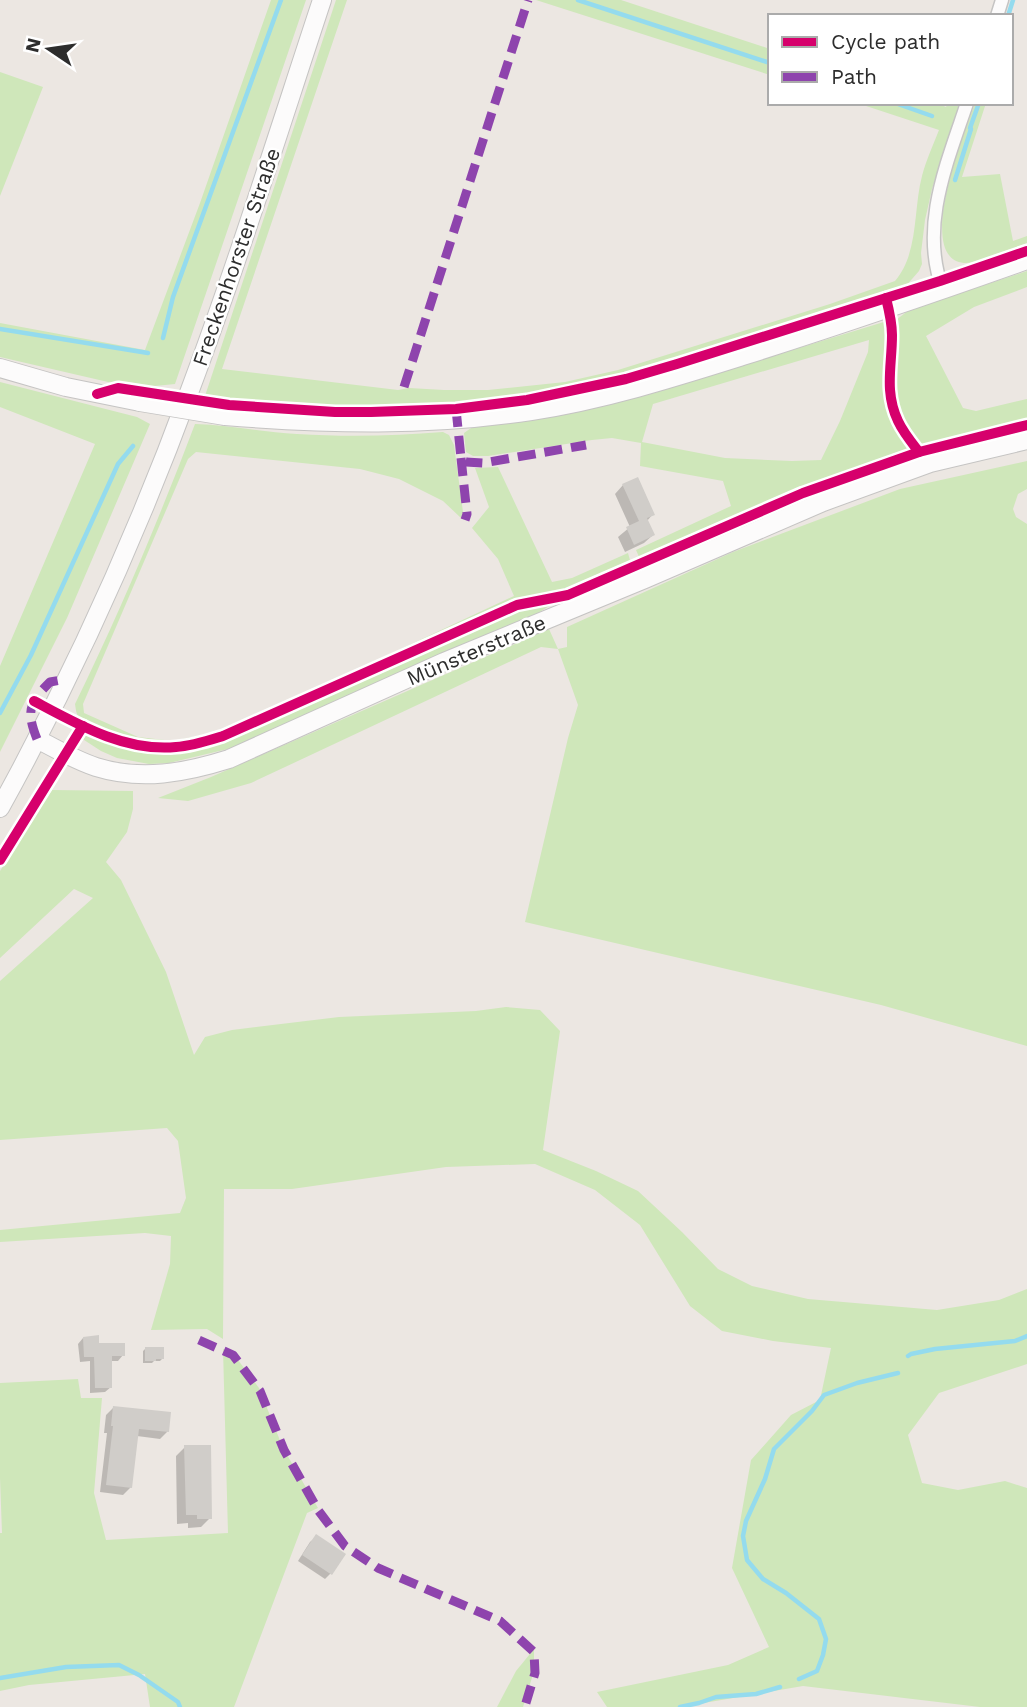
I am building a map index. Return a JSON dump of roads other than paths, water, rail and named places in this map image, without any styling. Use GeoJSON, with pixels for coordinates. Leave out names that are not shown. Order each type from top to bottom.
{"type":"FeatureCollection","features":[{"type":"Feature","properties":{"kind":"main road","name":"Freckenhorster Straße"},"geometry":{"type":"LineString","coordinates":[[37,739],[126,553],[190,390],[252,214],[322,0]]}},
{"type":"Feature","properties":{"kind":"main road"},"geometry":{"type":"LineString","coordinates":[[0,368],[66,387],[225,415],[333,423],[456,420],[531,411],[628,390],[810,335],[1027,260]]}},
{"type":"Feature","properties":{"kind":"main road","name":"Münsterstraße"},"geometry":{"type":"LineString","coordinates":[[37,739],[94,766],[122,773],[175,773],[203,767],[823,502],[930,463],[1027,440]]}},
{"type":"Feature","properties":{"kind":"main road"},"geometry":{"type":"LineString","coordinates":[[0,808],[37,739]]}},
{"type":"Feature","properties":{"kind":"street"},"geometry":{"type":"LineString","coordinates":[[943,290],[935,258],[936,204],[966,105]]}},
{"type":"Feature","properties":{"kind":"waterway"},"geometry":{"type":"LineString","coordinates":[[163,338],[173,297],[281,0]]}},
{"type":"Feature","properties":{"kind":"waterway"},"geometry":{"type":"LineString","coordinates":[[578,0],[768,62]]}},
{"type":"Feature","properties":{"kind":"waterway"},"geometry":{"type":"LineString","coordinates":[[1009,14],[1013,0]]}},
{"type":"Feature","properties":{"kind":"waterway"},"geometry":{"type":"LineString","coordinates":[[901,105],[932,116]]}},
{"type":"Feature","properties":{"kind":"waterway"},"geometry":{"type":"LineString","coordinates":[[970,128],[978,105]]}},
{"type":"Feature","properties":{"kind":"waterway"},"geometry":{"type":"LineString","coordinates":[[955,180],[971,129]]}},
{"type":"Feature","properties":{"kind":"waterway"},"geometry":{"type":"LineString","coordinates":[[0,329],[148,353]]}},
{"type":"Feature","properties":{"kind":"waterway"},"geometry":{"type":"LineString","coordinates":[[0,713],[31,655],[118,464],[133,446]]}},
{"type":"Feature","properties":{"kind":"waterway"},"geometry":{"type":"LineString","coordinates":[[908,1356],[935,1349],[1015,1341],[1027,1336]]}},
{"type":"Feature","properties":{"kind":"waterway"},"geometry":{"type":"LineString","coordinates":[[799,1679],[817,1671],[826,1639],[819,1619],[763,1579],[747,1560],[743,1536],[746,1521],[765,1479],[774,1449],[824,1395],[898,1373]]}},
{"type":"Feature","properties":{"kind":"waterway"},"geometry":{"type":"LineString","coordinates":[[0,1678],[66,1667],[119,1665],[139,1675],[178,1702],[180,1707]]}},
{"type":"Feature","properties":{"kind":"waterway"},"geometry":{"type":"LineString","coordinates":[[680,1707],[716,1697],[756,1694],[780,1687]]}}]}
